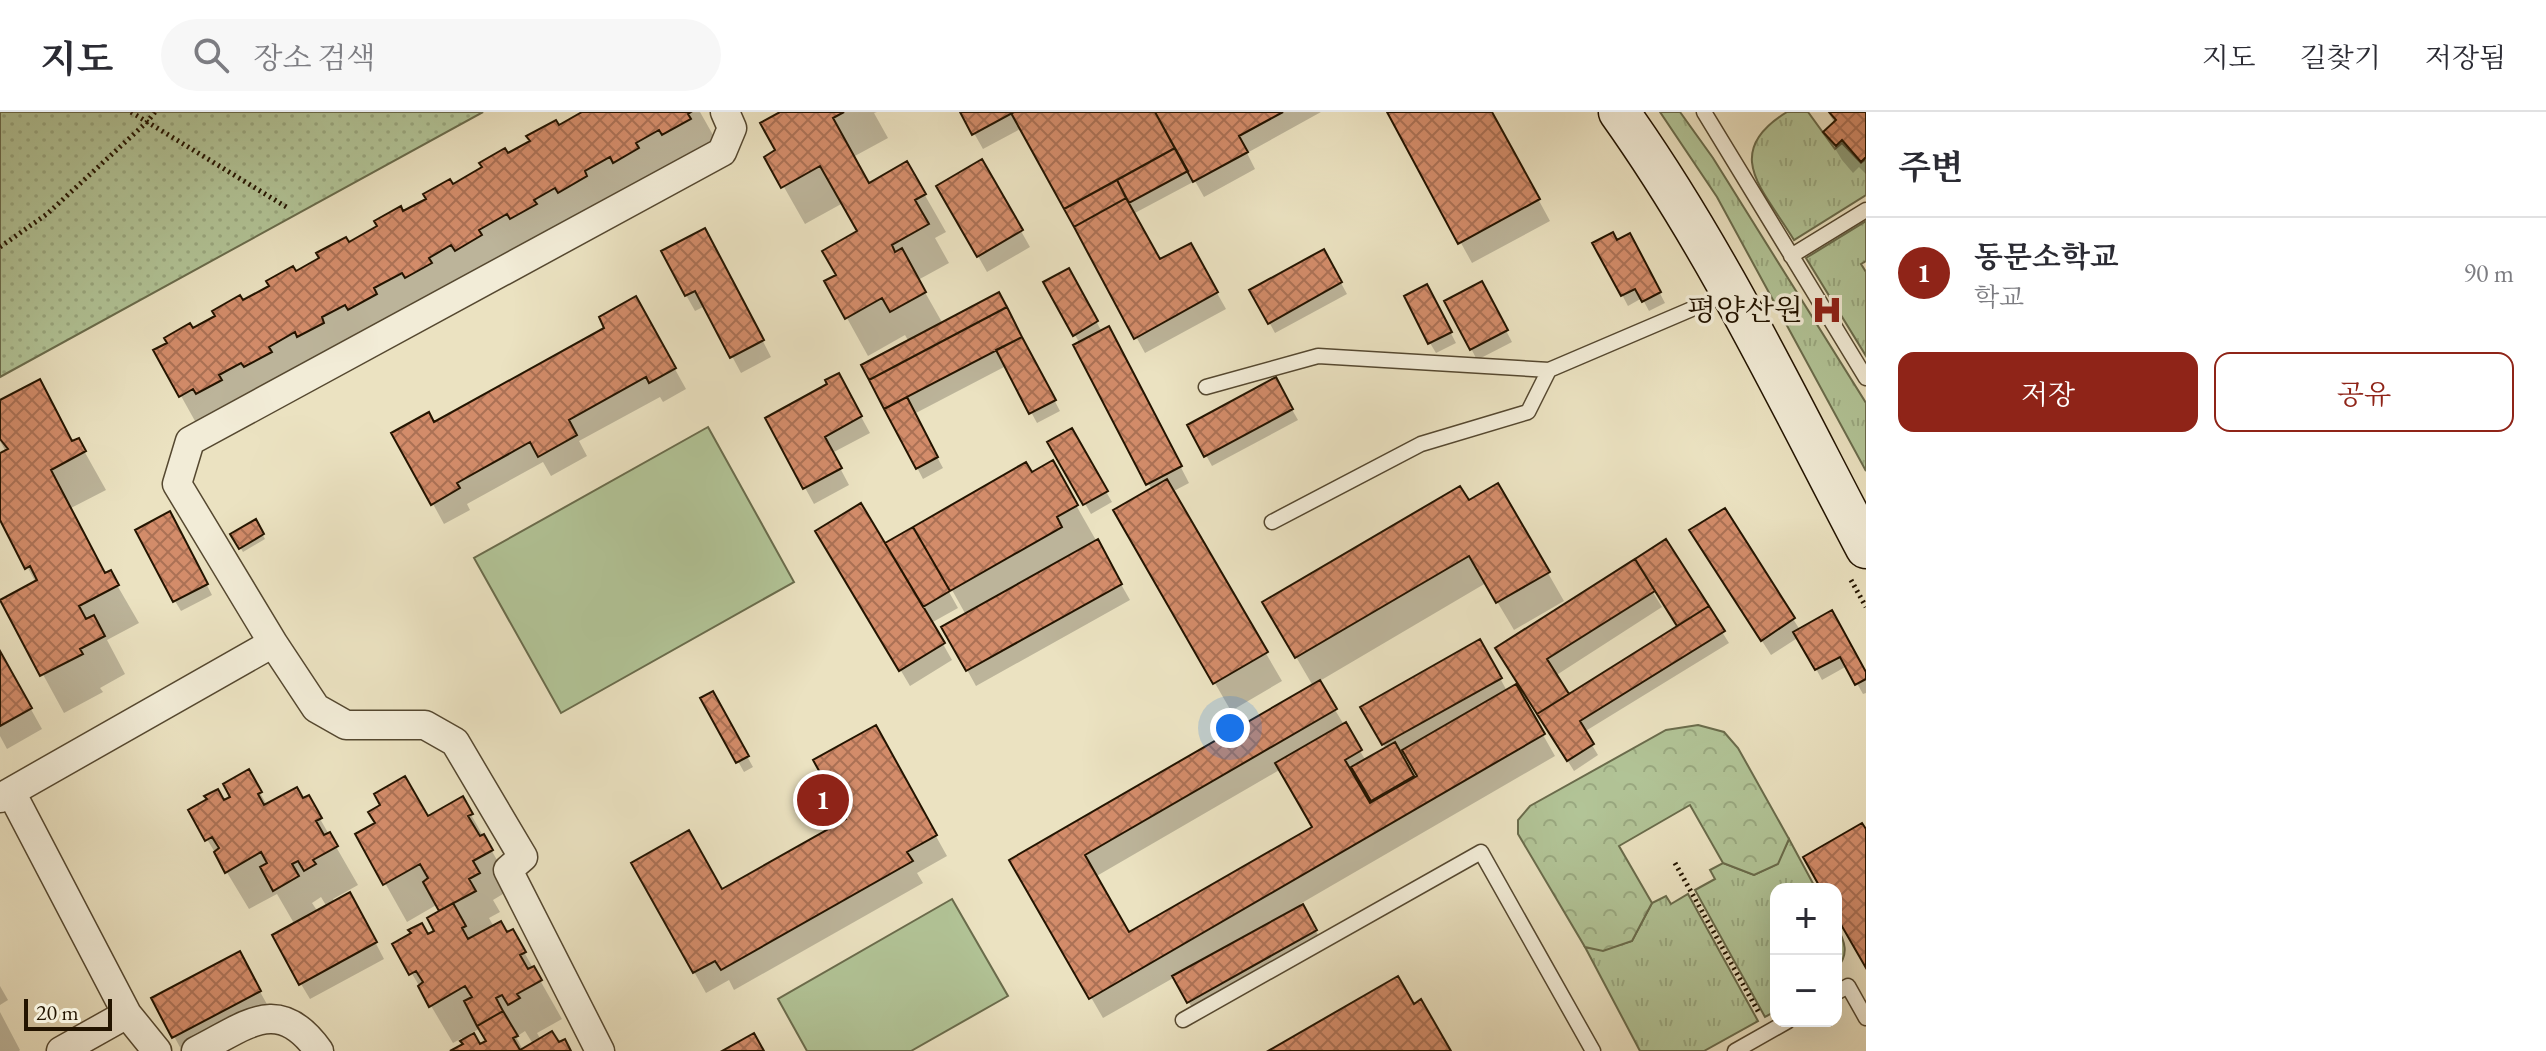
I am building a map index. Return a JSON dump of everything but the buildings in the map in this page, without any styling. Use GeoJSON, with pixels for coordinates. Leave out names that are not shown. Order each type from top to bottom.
{"type":"FeatureCollection","features":[{"type":"Feature","properties":{"kind":"street"},"geometry":{"type":"LineString","coordinates":[[600,1051],[508,870],[523,857],[455,742],[425,725],[346,725],[316,708],[177,484],[190,441],[722,152],[732,128],[725,112]]}},
{"type":"Feature","properties":{"kind":"street"},"geometry":{"type":"LineString","coordinates":[[1619,112],[1660,170],[1731,292],[1866,548]]}},
{"type":"Feature","properties":{"kind":"street"},"geometry":{"type":"LineString","coordinates":[[157,1051],[127,1014],[5,795],[273,643]]}},
{"type":"Feature","properties":{"kind":"street"},"geometry":{"type":"LineString","coordinates":[[61,1051],[127,1014]]}},
{"type":"Feature","properties":{"kind":"street"},"geometry":{"type":"LineString","coordinates":[[196,1051],[265,1017],[288,1021],[319,1051]]}},
{"type":"Feature","properties":{"kind":"lane"},"geometry":{"type":"LineString","coordinates":[[1704,112],[1866,378]]}},
{"type":"Feature","properties":{"kind":"lane"},"geometry":{"type":"LineString","coordinates":[[1791,256],[1866,210]]}},
{"type":"Feature","properties":{"kind":"lane"},"geometry":{"type":"LineString","coordinates":[[1206,387],[1318,356],[1549,370],[1731,292]]}},
{"type":"Feature","properties":{"kind":"lane"},"geometry":{"type":"LineString","coordinates":[[1272,522],[1421,444],[1528,412],[1549,370]]}},
{"type":"Feature","properties":{"kind":"lane"},"geometry":{"type":"LineString","coordinates":[[1183,1020],[1481,852],[1593,1051]]}},
{"type":"Feature","properties":{"kind":"lane"},"geometry":{"type":"LineString","coordinates":[[1842,990],[1848,986],[1866,1018]]}},
{"type":"Feature","properties":{"kind":"lane"},"geometry":{"type":"LineString","coordinates":[[1735,1051],[1778,1027]]}},
{"type":"Feature","properties":{"kind":"path"},"geometry":{"type":"LineString","coordinates":[[131,112],[288,208]]}},
{"type":"Feature","properties":{"kind":"path"},"geometry":{"type":"LineString","coordinates":[[0,247],[47,214],[155,112]]}},
{"type":"Feature","properties":{"kind":"path"},"geometry":{"type":"LineString","coordinates":[[1675,863],[1769,1032]]}},
{"type":"Feature","properties":{"kind":"green space"},"geometry":{"type":"Polygon","coordinates":[[[0,112],[483,112],[0,377],[0,112]]]}},
{"type":"Feature","properties":{"kind":"green space"},"geometry":{"type":"Polygon","coordinates":[[[1660,112],[1680,112],[1713,158],[1866,403],[1866,471],[1717,197],[1660,112]]]}},
{"type":"Feature","properties":{"kind":"green space"},"geometry":{"type":"Polygon","coordinates":[[[1787,112],[1808,112],[1835,149],[1842,143],[1861,163],[1866,159],[1866,195],[1794,240],[1761,188],[1754,173],[1752,157],[1756,142],[1767,127],[1787,112]]]}},
{"type":"Feature","properties":{"kind":"green space"},"geometry":{"type":"Polygon","coordinates":[[[1866,221],[1866,261],[1861,264],[1866,272],[1866,356],[1806,258],[1866,221]]]}},
{"type":"Feature","properties":{"kind":"green space"},"geometry":{"type":"Polygon","coordinates":[[[708,427],[794,582],[561,713],[474,558],[708,427]]]}},
{"type":"Feature","properties":{"kind":"green space"},"geometry":{"type":"Polygon","coordinates":[[[1698,725],[1724,732],[1738,748],[1789,839],[1778,864],[1754,875],[1723,863],[1690,805],[1619,846],[1652,903],[1632,941],[1603,951],[1585,947],[1518,834],[1518,820],[1530,806],[1666,730],[1698,725]]]}},
{"type":"Feature","properties":{"kind":"green space"},"geometry":{"type":"Polygon","coordinates":[[[1789,839],[1813,883],[1770,883],[1770,1014],[1765,1017],[1695,890],[1715,879],[1710,870],[1723,863],[1754,875],[1777,864],[1789,839]]]}},
{"type":"Feature","properties":{"kind":"green space"},"geometry":{"type":"Polygon","coordinates":[[[1688,894],[1758,1021],[1704,1051],[1640,1051],[1585,947],[1603,950],[1632,941],[1652,903],[1666,896],[1671,904],[1688,894]]]}},
{"type":"Feature","properties":{"kind":"green space"},"geometry":{"type":"Polygon","coordinates":[[[952,899],[1008,996],[911,1051],[807,1051],[778,999],[952,899]]]}},
{"type":"Feature","properties":{"kind":"green space"},"geometry":{"type":"Polygon","coordinates":[[[1842,937],[1845,948],[1842,960],[1842,937]]]}},
{"type":"Feature","properties":{"kind":"place","name":"평양산원"},"geometry":{"type":"Point","coordinates":[1827,310]}},
{"type":"Feature","properties":{"kind":"place","name":"동문소학교"},"geometry":{"type":"Point","coordinates":[823,800]}}]}
